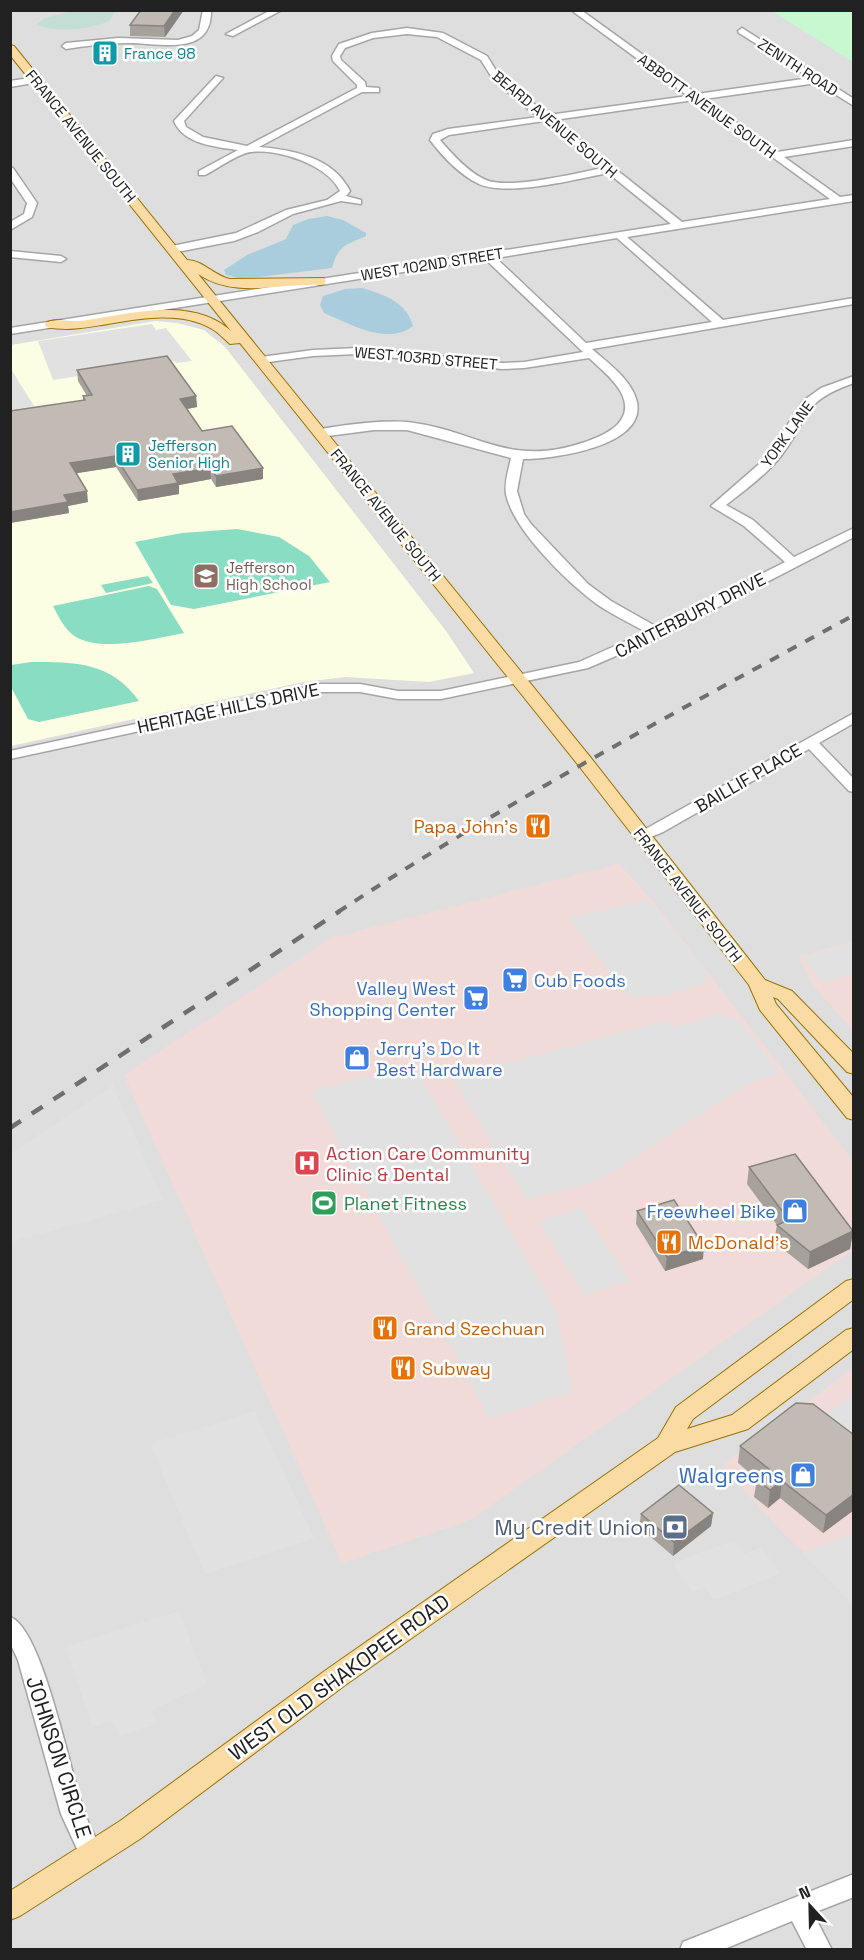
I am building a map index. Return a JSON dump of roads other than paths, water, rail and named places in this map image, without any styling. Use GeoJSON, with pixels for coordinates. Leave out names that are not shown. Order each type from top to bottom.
{"type":"FeatureCollection","features":[{"type":"Feature","properties":{"kind":"main road","name":"FRANCE AVENUE SOUTH"},"geometry":{"type":"LineString","coordinates":[[10,48],[519,679],[758,984],[767,1006],[854,1113]]}},
{"type":"Feature","properties":{"kind":"main road"},"geometry":{"type":"LineString","coordinates":[[177,255],[208,276],[229,283],[320,281]]}},
{"type":"Feature","properties":{"kind":"main road"},"geometry":{"type":"LineString","coordinates":[[51,324],[68,326],[136,316],[181,316],[216,326],[238,343],[250,346]]}},
{"type":"Feature","properties":{"kind":"main road","name":"FRANCE AVENUE SOUTH"},"geometry":{"type":"LineString","coordinates":[[758,984],[785,995],[854,1067]]}},
{"type":"Feature","properties":{"kind":"main road","name":"WEST OLD SHAKOPEE ROAD"},"geometry":{"type":"LineString","coordinates":[[667,1445],[684,1413],[854,1287]]}},
{"type":"Feature","properties":{"kind":"main road","name":"WEST OLD SHAKOPEE ROAD"},"geometry":{"type":"LineString","coordinates":[[10,1907],[92,1856],[335,1678],[667,1445],[740,1422],[854,1336]]}},
{"type":"Feature","properties":{"kind":"street"},"geometry":{"type":"LineString","coordinates":[[66,46],[126,40],[164,42],[195,38],[208,20],[207,10]]}},
{"type":"Feature","properties":{"kind":"street"},"geometry":{"type":"LineString","coordinates":[[230,34],[279,10]]}},
{"type":"Feature","properties":{"kind":"street","name":"ABBOTT AVENUE SOUTH"},"geometry":{"type":"LineString","coordinates":[[575,10],[839,201]]}},
{"type":"Feature","properties":{"kind":"street","name":"BEARD AVENUE SOUTH"},"geometry":{"type":"LineString","coordinates":[[361,89],[362,84],[337,61],[336,56],[342,46],[372,36],[431,30],[458,47],[484,58],[497,79],[679,225]]}},
{"type":"Feature","properties":{"kind":"street","name":"ZENITH ROAD"},"geometry":{"type":"LineString","coordinates":[[742,31],[854,104]]}},
{"type":"Feature","properties":{"kind":"street"},"geometry":{"type":"LineString","coordinates":[[219,78],[179,121],[179,125],[186,133],[210,142],[300,155],[320,164],[344,187],[345,191],[340,198]]}},
{"type":"Feature","properties":{"kind":"street"},"geometry":{"type":"LineString","coordinates":[[10,84],[36,80]]}},
{"type":"Feature","properties":{"kind":"street"},"geometry":{"type":"LineString","coordinates":[[610,170],[508,185],[490,184],[478,179],[435,140],[436,136],[448,132],[818,80]]}},
{"type":"Feature","properties":{"kind":"street"},"geometry":{"type":"LineString","coordinates":[[202,173],[361,89],[376,90]]}},
{"type":"Feature","properties":{"kind":"street"},"geometry":{"type":"LineString","coordinates":[[776,155],[854,143]]}},
{"type":"Feature","properties":{"kind":"street"},"geometry":{"type":"LineString","coordinates":[[10,170],[32,203],[28,215],[10,227]]}},
{"type":"Feature","properties":{"kind":"street"},"geometry":{"type":"LineString","coordinates":[[177,255],[261,227],[295,210],[340,198],[358,202]]}},
{"type":"Feature","properties":{"kind":"street","name":"WEST 102ND STREET"},"geometry":{"type":"LineString","coordinates":[[10,331],[854,198]]}},
{"type":"Feature","properties":{"kind":"street"},"geometry":{"type":"LineString","coordinates":[[619,235],[720,323]]}},
{"type":"Feature","properties":{"kind":"street"},"geometry":{"type":"LineString","coordinates":[[10,254],[61,259]]}},
{"type":"Feature","properties":{"kind":"street"},"geometry":{"type":"LineString","coordinates":[[320,433],[369,426],[408,426],[443,434],[482,448],[518,454],[560,453],[601,441],[625,423],[631,413],[632,405],[629,393],[622,383],[487,255]]}},
{"type":"Feature","properties":{"kind":"street","name":"WEST 103RD STREET"},"geometry":{"type":"LineString","coordinates":[[261,360],[314,353],[358,351],[502,366],[546,362],[587,350],[720,323],[854,301]]}},
{"type":"Feature","properties":{"kind":"street","name":"YORK LANE"},"geometry":{"type":"LineString","coordinates":[[793,563],[752,524],[732,511],[717,506],[760,471],[776,454],[802,409],[811,399],[854,379]]}},
{"type":"Feature","properties":{"kind":"street"},"geometry":{"type":"LineString","coordinates":[[518,454],[511,491],[513,503],[526,526],[583,587],[606,604],[657,633]]}},
{"type":"Feature","properties":{"kind":"street","name":"CANTERBURY DRIVE"},"geometry":{"type":"LineString","coordinates":[[519,679],[604,658],[854,532]]}},
{"type":"Feature","properties":{"kind":"street","name":"HERITAGE HILLS DRIVE"},"geometry":{"type":"LineString","coordinates":[[10,755],[321,688],[360,688],[399,694],[441,695],[519,679]]}},
{"type":"Feature","properties":{"kind":"street","name":"BAILLIF PLACE"},"geometry":{"type":"LineString","coordinates":[[641,836],[658,829],[854,717]]}},
{"type":"Feature","properties":{"kind":"street"},"geometry":{"type":"LineString","coordinates":[[810,742],[854,788]]}},
{"type":"Feature","properties":{"kind":"street","name":"JOHNSON CIRCLE"},"geometry":{"type":"LineString","coordinates":[[10,1626],[20,1639],[29,1660],[73,1814],[92,1856]]}},
{"type":"Feature","properties":{"kind":"street"},"geometry":{"type":"LineString","coordinates":[[692,1950],[854,1885]]}},
{"type":"Feature","properties":{"kind":"street"},"geometry":{"type":"LineString","coordinates":[[796,1907],[820,1950]]}},
{"type":"Feature","properties":{"kind":"railway"},"geometry":{"type":"LineString","coordinates":[[338,912],[528,795],[854,615]]}},
{"type":"Feature","properties":{"kind":"railway"},"geometry":{"type":"LineString","coordinates":[[10,1128],[340,911]]}},
{"type":"Feature","properties":{"kind":"place","name":"France 98"},"geometry":{"type":"Point","coordinates":[105,53]}},
{"type":"Feature","properties":{"kind":"place","name":"Jefferson Senior High"},"geometry":{"type":"Point","coordinates":[128,454]}},
{"type":"Feature","properties":{"kind":"place","name":"Jefferson High School"},"geometry":{"type":"Point","coordinates":[206,576]}},
{"type":"Feature","properties":{"kind":"place","name":"Papa John's"},"geometry":{"type":"Point","coordinates":[538,826]}},
{"type":"Feature","properties":{"kind":"place","name":"Cub Foods"},"geometry":{"type":"Point","coordinates":[515,980]}},
{"type":"Feature","properties":{"kind":"place","name":"Valley West Shopping Center"},"geometry":{"type":"Point","coordinates":[476,998]}},
{"type":"Feature","properties":{"kind":"place","name":"Jerry's Do It Best Hardware"},"geometry":{"type":"Point","coordinates":[357,1058]}},
{"type":"Feature","properties":{"kind":"place","name":"Action Care Community Clinic & Dental"},"geometry":{"type":"Point","coordinates":[307,1163]}},
{"type":"Feature","properties":{"kind":"place","name":"Planet Fitness"},"geometry":{"type":"Point","coordinates":[324,1203]}},
{"type":"Feature","properties":{"kind":"place","name":"Freewheel Bike"},"geometry":{"type":"Point","coordinates":[795,1211]}},
{"type":"Feature","properties":{"kind":"place","name":"McDonald's"},"geometry":{"type":"Point","coordinates":[669,1242]}},
{"type":"Feature","properties":{"kind":"place","name":"Grand Szechuan"},"geometry":{"type":"Point","coordinates":[385,1328]}},
{"type":"Feature","properties":{"kind":"place","name":"Subway"},"geometry":{"type":"Point","coordinates":[403,1368]}},
{"type":"Feature","properties":{"kind":"place","name":"Walgreens"},"geometry":{"type":"Point","coordinates":[803,1475]}},
{"type":"Feature","properties":{"kind":"place","name":"My Credit Union"},"geometry":{"type":"Point","coordinates":[675,1527]}}]}
